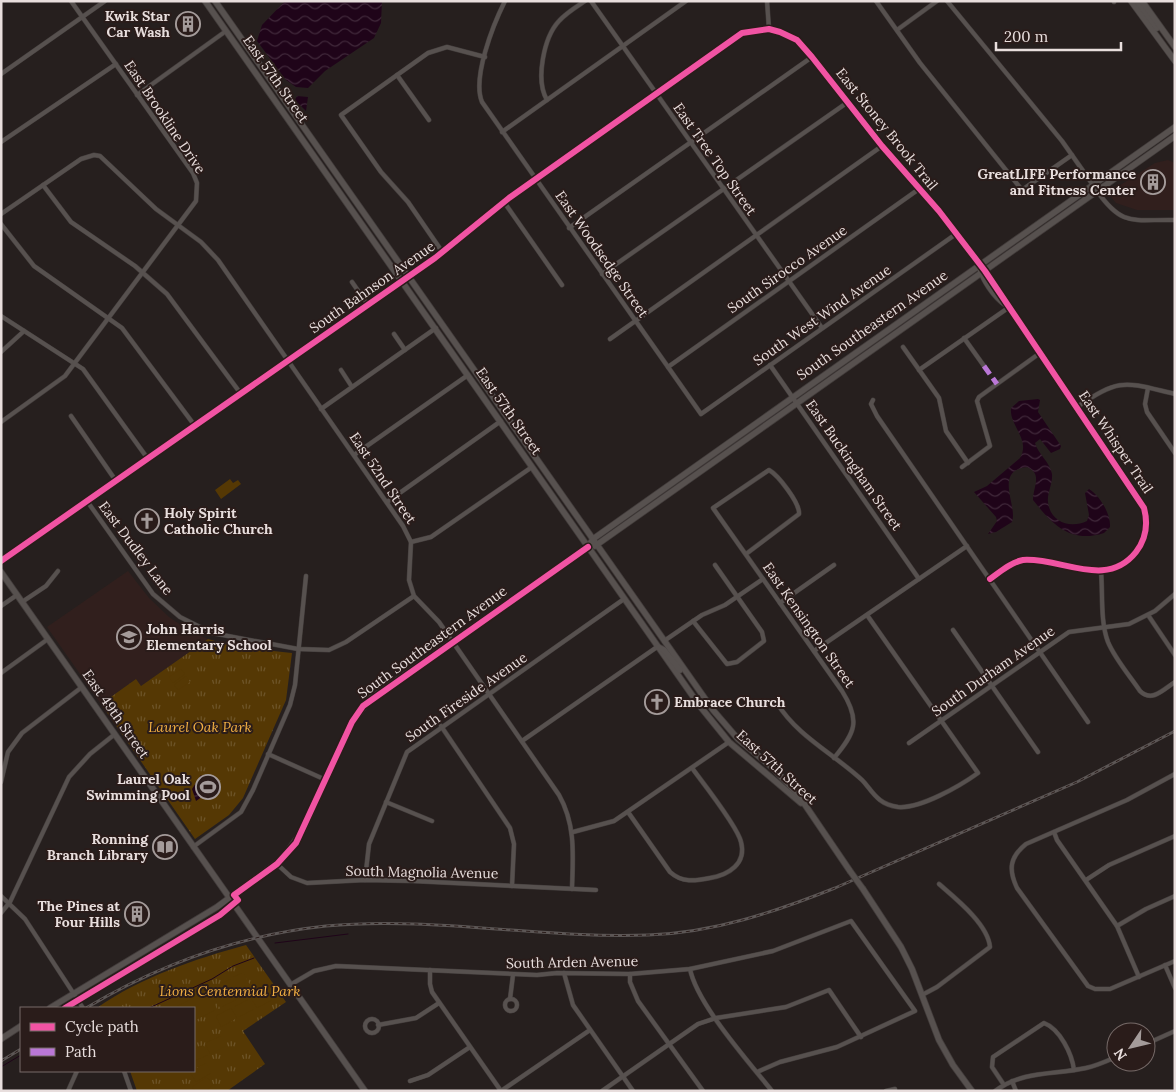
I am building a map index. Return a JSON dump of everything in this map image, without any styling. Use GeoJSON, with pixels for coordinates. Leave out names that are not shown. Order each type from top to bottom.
{"type":"FeatureCollection","features":[{"type":"Feature","properties":{"kind":"main road","name":"East 57th Street"},"geometry":{"type":"LineString","coordinates":[[205,1],[436,328],[698,705],[730,742],[791,794],[812,816]]}},
{"type":"Feature","properties":{"kind":"main road","name":"East 57th Street"},"geometry":{"type":"LineString","coordinates":[[215,1],[696,686],[729,730],[790,786],[863,889],[901,947],[946,1053],[972,1091]]}},
{"type":"Feature","properties":{"kind":"main road"},"geometry":{"type":"LineString","coordinates":[[1131,1],[1175,61]]}},
{"type":"Feature","properties":{"kind":"main road"},"geometry":{"type":"LineString","coordinates":[[1137,1],[1155,26],[1169,39]]}},
{"type":"Feature","properties":{"kind":"main road"},"geometry":{"type":"LineString","coordinates":[[1142,1],[1175,47]]}},
{"type":"Feature","properties":{"kind":"main road","name":"South Southeastern Avenue"},"geometry":{"type":"LineString","coordinates":[[52,1007],[229,898],[277,864],[299,838],[352,722],[363,706],[588,547],[593,539],[1175,127]]}},
{"type":"Feature","properties":{"kind":"main road","name":"South Southeastern Avenue"},"geometry":{"type":"LineString","coordinates":[[588,547],[597,546],[1175,136]]}},
{"type":"Feature","properties":{"kind":"main road","name":"South Bahnson Avenue"},"geometry":{"type":"LineString","coordinates":[[1,561],[409,276]]}},
{"type":"Feature","properties":{"kind":"main road","name":"East 49th Street"},"geometry":{"type":"LineString","coordinates":[[1,572],[364,1091]]}},
{"type":"Feature","properties":{"kind":"main road"},"geometry":{"type":"LineString","coordinates":[[657,647],[664,650],[696,686]]}},
{"type":"Feature","properties":{"kind":"main road"},"geometry":{"type":"LineString","coordinates":[[1,1039],[20,1027]]}},
{"type":"Feature","properties":{"kind":"street","name":"East Brookline Drive"},"geometry":{"type":"LineString","coordinates":[[1,422],[60,381],[144,273],[196,201],[197,183],[193,173],[71,1]]}},
{"type":"Feature","properties":{"kind":"street"},"geometry":{"type":"LineString","coordinates":[[1,74],[105,1]]}},
{"type":"Feature","properties":{"kind":"street"},"geometry":{"type":"LineString","coordinates":[[443,253],[408,202],[381,172],[342,115],[428,53],[447,47],[485,57],[505,1]]}},
{"type":"Feature","properties":{"kind":"street"},"geometry":{"type":"LineString","coordinates":[[547,100],[541,86],[541,72],[552,32],[562,18],[584,1]]}},
{"type":"Feature","properties":{"kind":"street","name":"East Tree Top Street"},"geometry":{"type":"LineString","coordinates":[[591,1],[822,328]]}},
{"type":"Feature","properties":{"kind":"street"},"geometry":{"type":"LineString","coordinates":[[502,132],[686,1]]}},
{"type":"Feature","properties":{"kind":"street"},"geometry":{"type":"LineString","coordinates":[[767,1],[769,29]]}},
{"type":"Feature","properties":{"kind":"street"},"geometry":{"type":"LineString","coordinates":[[876,1],[926,70],[1022,190],[1072,155]]}},
{"type":"Feature","properties":{"kind":"street"},"geometry":{"type":"LineString","coordinates":[[897,30],[937,1]]}},
{"type":"Feature","properties":{"kind":"street"},"geometry":{"type":"LineString","coordinates":[[947,1],[1072,155],[1112,210],[1121,217],[1175,220]]}},
{"type":"Feature","properties":{"kind":"street","name":"East Stoney Brook Trail"},"geometry":{"type":"LineString","coordinates":[[753,30],[769,29],[797,40],[956,234],[978,265]]}},
{"type":"Feature","properties":{"kind":"street","name":"South Bahnson Avenue"},"geometry":{"type":"LineString","coordinates":[[409,276],[443,253],[504,202],[535,179],[742,33],[753,30]]}},
{"type":"Feature","properties":{"kind":"street"},"geometry":{"type":"LineString","coordinates":[[137,94],[226,31]]}},
{"type":"Feature","properties":{"kind":"street","name":"East Woodsedge Street"},"geometry":{"type":"LineString","coordinates":[[485,57],[478,85],[484,107],[701,414]]}},
{"type":"Feature","properties":{"kind":"street"},"geometry":{"type":"LineString","coordinates":[[569,228],[812,57]]}},
{"type":"Feature","properties":{"kind":"street"},"geometry":{"type":"LineString","coordinates":[[1,142],[116,64]]}},
{"type":"Feature","properties":{"kind":"street"},"geometry":{"type":"LineString","coordinates":[[397,74],[428,120]]}},
{"type":"Feature","properties":{"kind":"street"},"geometry":{"type":"LineString","coordinates":[[602,274],[848,102]]}},
{"type":"Feature","properties":{"kind":"street"},"geometry":{"type":"LineString","coordinates":[[610,339],[882,146]]}},
{"type":"Feature","properties":{"kind":"street","name":"East 52nd Street"},"geometry":{"type":"LineString","coordinates":[[43,185],[81,158],[94,154],[104,159],[156,209],[201,242],[218,260],[403,526],[411,542],[409,580],[414,596]]}},
{"type":"Feature","properties":{"kind":"street"},"geometry":{"type":"LineString","coordinates":[[1,214],[43,185],[71,222],[144,273],[180,309],[241,394]]}},
{"type":"Feature","properties":{"kind":"street","name":"South Sirocco Avenue"},"geometry":{"type":"LineString","coordinates":[[668,367],[919,189]]}},
{"type":"Feature","properties":{"kind":"street"},"geometry":{"type":"LineString","coordinates":[[504,202],[562,285]]}},
{"type":"Feature","properties":{"kind":"street"},"geometry":{"type":"LineString","coordinates":[[1,224],[34,266],[110,318],[133,340],[195,426]]}},
{"type":"Feature","properties":{"kind":"street","name":"South West Wind Avenue"},"geometry":{"type":"LineString","coordinates":[[701,414],[956,234]]}},
{"type":"Feature","properties":{"kind":"street","name":"East Whisper Trail"},"geometry":{"type":"LineString","coordinates":[[978,265],[997,299],[1008,308],[1140,499],[1146,518],[1143,541],[1134,554],[1118,566],[1101,571]]}},
{"type":"Feature","properties":{"kind":"street"},"geometry":{"type":"LineString","coordinates":[[352,282],[368,305]]}},
{"type":"Feature","properties":{"kind":"street"},"geometry":{"type":"LineString","coordinates":[[919,370],[1008,308]]}},
{"type":"Feature","properties":{"kind":"street"},"geometry":{"type":"LineString","coordinates":[[1,316],[75,363],[93,380],[148,459]]}},
{"type":"Feature","properties":{"kind":"street"},"geometry":{"type":"LineString","coordinates":[[322,408],[436,328]]}},
{"type":"Feature","properties":{"kind":"street"},"geometry":{"type":"LineString","coordinates":[[1,352],[24,331]]}},
{"type":"Feature","properties":{"kind":"street"},"geometry":{"type":"LineString","coordinates":[[394,334],[405,350]]}},
{"type":"Feature","properties":{"kind":"street"},"geometry":{"type":"LineString","coordinates":[[964,338],[984,366]]}},
{"type":"Feature","properties":{"kind":"street"},"geometry":{"type":"LineString","coordinates":[[903,347],[939,398],[946,431],[968,463]]}},
{"type":"Feature","properties":{"kind":"street"},"geometry":{"type":"LineString","coordinates":[[962,467],[990,446],[977,401],[979,396],[1040,353]]}},
{"type":"Feature","properties":{"kind":"street","name":"East Buckingham Street"},"geometry":{"type":"LineString","coordinates":[[770,365],[919,579]]}},
{"type":"Feature","properties":{"kind":"street"},"geometry":{"type":"LineString","coordinates":[[341,370],[352,387]]}},
{"type":"Feature","properties":{"kind":"street"},"geometry":{"type":"LineString","coordinates":[[354,455],[468,374]]}},
{"type":"Feature","properties":{"kind":"street"},"geometry":{"type":"LineString","coordinates":[[1077,407],[1113,385],[1133,385],[1175,394]]}},
{"type":"Feature","properties":{"kind":"street"},"geometry":{"type":"LineString","coordinates":[[1148,388],[1145,404],[1147,412],[1175,453]]}},
{"type":"Feature","properties":{"kind":"street"},"geometry":{"type":"LineString","coordinates":[[873,400],[871,404],[877,416],[1088,722]]}},
{"type":"Feature","properties":{"kind":"street"},"geometry":{"type":"LineString","coordinates":[[71,416],[116,481]]}},
{"type":"Feature","properties":{"kind":"street"},"geometry":{"type":"LineString","coordinates":[[387,502],[501,421]]}},
{"type":"Feature","properties":{"kind":"street"},"geometry":{"type":"LineString","coordinates":[[411,542],[431,537],[532,467]]}},
{"type":"Feature","properties":{"kind":"street","name":"East Kensington Street"},"geometry":{"type":"LineString","coordinates":[[746,554],[798,517],[799,507],[775,474],[769,470],[713,508],[848,699],[854,719],[850,740],[834,758]]}},
{"type":"Feature","properties":{"kind":"street","name":"East Dudley Lane"},"geometry":{"type":"LineString","coordinates":[[87,501],[147,587],[164,606],[198,628],[224,637],[298,649],[325,650],[342,645],[414,596]]}},
{"type":"Feature","properties":{"kind":"street"},"geometry":{"type":"LineString","coordinates":[[814,651],[967,546]]}},
{"type":"Feature","properties":{"kind":"street"},"geometry":{"type":"LineString","coordinates":[[990,579],[1012,564],[1025,560],[1101,571],[1105,628],[1111,648],[1143,694],[1154,696],[1175,682]]}},
{"type":"Feature","properties":{"kind":"street"},"geometry":{"type":"LineString","coordinates":[[694,621],[724,663],[734,664],[760,646],[764,639],[762,632],[715,565]]}},
{"type":"Feature","properties":{"kind":"street"},"geometry":{"type":"LineString","coordinates":[[780,603],[834,565]]}},
{"type":"Feature","properties":{"kind":"street"},"geometry":{"type":"LineString","coordinates":[[22,602],[46,586],[58,572]]}},
{"type":"Feature","properties":{"kind":"street"},"geometry":{"type":"LineString","coordinates":[[193,847],[241,812],[253,790],[290,705],[295,685],[306,576]]}},
{"type":"Feature","properties":{"kind":"street"},"geometry":{"type":"LineString","coordinates":[[664,642],[694,621],[738,597],[763,579]]}},
{"type":"Feature","properties":{"kind":"street","name":"South Durham Avenue"},"geometry":{"type":"LineString","coordinates":[[909,743],[1069,632],[1080,629],[1105,628],[1129,624],[1148,616],[1175,594]]}},
{"type":"Feature","properties":{"kind":"street"},"geometry":{"type":"LineString","coordinates":[[1,606],[17,595]]}},
{"type":"Feature","properties":{"kind":"street"},"geometry":{"type":"LineString","coordinates":[[414,596],[432,614],[562,800],[573,832],[572,889]]}},
{"type":"Feature","properties":{"kind":"street","name":"South Fireside Avenue"},"geometry":{"type":"LineString","coordinates":[[365,880],[369,844],[407,752],[441,726],[624,599]]}},
{"type":"Feature","properties":{"kind":"street"},"geometry":{"type":"LineString","coordinates":[[777,703],[789,720],[861,779],[878,799],[895,807],[913,806],[959,786],[978,773],[867,615]]}},
{"type":"Feature","properties":{"kind":"street"},"geometry":{"type":"LineString","coordinates":[[1148,616],[1175,655]]}},
{"type":"Feature","properties":{"kind":"street"},"geometry":{"type":"LineString","coordinates":[[953,630],[1038,752]]}},
{"type":"Feature","properties":{"kind":"street"},"geometry":{"type":"LineString","coordinates":[[1,673],[48,639]]}},
{"type":"Feature","properties":{"kind":"street"},"geometry":{"type":"LineString","coordinates":[[522,741],[657,647]]}},
{"type":"Feature","properties":{"kind":"street"},"geometry":{"type":"LineString","coordinates":[[1,782],[8,752],[22,733],[28,726],[82,687]]}},
{"type":"Feature","properties":{"kind":"street"},"geometry":{"type":"LineString","coordinates":[[441,726],[510,828],[514,844],[512,886]]}},
{"type":"Feature","properties":{"kind":"street"},"geometry":{"type":"LineString","coordinates":[[1,913],[10,902],[69,777],[90,754],[115,734]]}},
{"type":"Feature","properties":{"kind":"street"},"geometry":{"type":"LineString","coordinates":[[573,832],[607,824],[628,812],[730,742]]}},
{"type":"Feature","properties":{"kind":"street"},"geometry":{"type":"LineString","coordinates":[[268,754],[326,780]]}},
{"type":"Feature","properties":{"kind":"street"},"geometry":{"type":"LineString","coordinates":[[628,812],[670,872],[677,877],[695,881],[722,876],[730,872],[740,861],[741,842],[692,768]]}},
{"type":"Feature","properties":{"kind":"street"},"geometry":{"type":"LineString","coordinates":[[1175,774],[1127,800],[1026,844],[1014,855],[1010,870],[1017,888],[1088,986],[1104,990],[1175,961]]}},
{"type":"Feature","properties":{"kind":"street"},"geometry":{"type":"LineString","coordinates":[[386,802],[432,821]]}},
{"type":"Feature","properties":{"kind":"street"},"geometry":{"type":"LineString","coordinates":[[1054,832],[1057,840],[1117,926],[1139,977]]}},
{"type":"Feature","properties":{"kind":"street"},"geometry":{"type":"LineString","coordinates":[[1086,880],[1109,865],[1175,836]]}},
{"type":"Feature","properties":{"kind":"street","name":"South Magnolia Avenue"},"geometry":{"type":"LineString","coordinates":[[277,864],[287,874],[300,882],[365,880],[596,890]]}},
{"type":"Feature","properties":{"kind":"street"},"geometry":{"type":"LineString","coordinates":[[922,995],[958,972],[990,947],[988,938],[967,909],[939,884]]}},
{"type":"Feature","properties":{"kind":"street"},"geometry":{"type":"LineString","coordinates":[[1,896],[10,902],[34,930],[82,1007]]}},
{"type":"Feature","properties":{"kind":"street"},"geometry":{"type":"LineString","coordinates":[[1117,926],[1146,909],[1175,896]]}},
{"type":"Feature","properties":{"kind":"street","name":"South Arden Avenue"},"geometry":{"type":"LineString","coordinates":[[290,985],[320,968],[336,966],[513,975],[564,973],[630,974],[690,969],[773,951],[852,921],[915,1011],[861,1037]]}},
{"type":"Feature","properties":{"kind":"street"},"geometry":{"type":"LineString","coordinates":[[1165,966],[1175,988]]}},
{"type":"Feature","properties":{"kind":"street"},"geometry":{"type":"LineString","coordinates":[[690,969],[697,990],[772,1091]]}},
{"type":"Feature","properties":{"kind":"street"},"geometry":{"type":"LineString","coordinates":[[430,970],[430,984],[439,1003],[501,1091],[590,1030]]}},
{"type":"Feature","properties":{"kind":"street"},"geometry":{"type":"LineString","coordinates":[[564,973],[570,998],[633,1091]]}},
{"type":"Feature","properties":{"kind":"street"},"geometry":{"type":"LineString","coordinates":[[630,974],[634,993],[703,1091]]}},
{"type":"Feature","properties":{"kind":"street"},"geometry":{"type":"LineString","coordinates":[[510,999],[513,975]]}},
{"type":"Feature","properties":{"kind":"street"},"geometry":{"type":"LineString","coordinates":[[602,1091],[698,1024],[716,1018],[786,1007],[828,990],[861,1037],[819,1053],[780,1062],[757,1072]]}},
{"type":"Feature","properties":{"kind":"street"},"geometry":{"type":"LineString","coordinates":[[378,1025],[416,1018],[439,1003]]}},
{"type":"Feature","properties":{"kind":"street"},"geometry":{"type":"LineString","coordinates":[[1004,1085],[992,1067],[993,1057],[1044,1023],[1054,1029],[1066,1047],[1072,1057],[1074,1070]]}},
{"type":"Feature","properties":{"kind":"street"},"geometry":{"type":"LineString","coordinates":[[1156,1040],[1175,1031]]}},
{"type":"Feature","properties":{"kind":"street"},"geometry":{"type":"LineString","coordinates":[[410,1080],[428,1075],[470,1047]]}},
{"type":"Feature","properties":{"kind":"street"},"geometry":{"type":"LineString","coordinates":[[995,1091],[1012,1081],[1039,1073],[1088,1068],[1106,1061]]}},
{"type":"Feature","properties":{"kind":"street"},"geometry":{"type":"LineString","coordinates":[[68,1091],[77,1072]]}},
{"type":"Feature","properties":{"kind":"street"},"geometry":{"type":"LineString","coordinates":[[124,1072],[131,1091]]}},
{"type":"Feature","properties":{"kind":"street"},"geometry":{"type":"LineString","coordinates":[[1012,1081],[1016,1091]]}},
{"type":"Feature","properties":{"kind":"street"},"geometry":{"type":"LineString","coordinates":[[886,1091],[895,1089]]}},
{"type":"Feature","properties":{"kind":"shaded area"},"geometry":{"type":"Polygon","coordinates":[[[1168,160],[1175,163],[1175,210],[1137,210],[1116,203],[1108,193],[1155,163],[1168,160]]]}},
{"type":"Feature","properties":{"kind":"shaded area","name":"John Harris Elementary School"},"geometry":{"type":"Polygon","coordinates":[[[128,571],[149,598],[169,617],[187,629],[208,639],[141,686],[136,679],[101,704],[47,627],[128,571]]]}},
{"type":"Feature","properties":{"kind":"green space"},"geometry":{"type":"Polygon","coordinates":[[[230,479],[233,483],[238,480],[241,484],[221,499],[215,490],[230,479]]]}},
{"type":"Feature","properties":{"kind":"green space","name":"Laurel Oak Park"},"geometry":{"type":"Polygon","coordinates":[[[208,639],[236,647],[292,653],[286,700],[243,798],[229,815],[195,839],[101,704],[136,679],[141,686],[208,639]]]}},
{"type":"Feature","properties":{"kind":"green space"},"geometry":{"type":"Polygon","coordinates":[[[181,669],[185,674],[173,683],[169,677],[181,669]]]}},
{"type":"Feature","properties":{"kind":"green space"},"geometry":{"type":"Polygon","coordinates":[[[186,676],[190,682],[178,690],[174,685],[186,676]]]}},
{"type":"Feature","properties":{"kind":"green space","name":"Lions Centennial Park"},"geometry":{"type":"Polygon","coordinates":[[[246,945],[286,1002],[243,1031],[265,1064],[227,1091],[137,1091],[130,1072],[195,1072],[195,1007],[99,1007],[150,978],[207,956],[246,945]]]}},
{"type":"Feature","properties":{"kind":"green space"},"geometry":{"type":"Polygon","coordinates":[[[243,972],[253,991],[220,1008],[210,990],[243,972]]]}},
{"type":"Feature","properties":{"kind":"green space"},"geometry":{"type":"Polygon","coordinates":[[[266,990],[272,1000],[257,1008],[251,998],[266,990]]]}},
{"type":"Feature","properties":{"kind":"green space"},"geometry":{"type":"Polygon","coordinates":[[[208,991],[217,1009],[195,1020],[195,1007],[177,1006],[208,991]]]}},
{"type":"Feature","properties":{"kind":"green space"},"geometry":{"type":"Polygon","coordinates":[[[249,999],[254,1009],[239,1017],[234,1007],[249,999]]]}},
{"type":"Feature","properties":{"kind":"green space"},"geometry":{"type":"Polygon","coordinates":[[[231,1008],[237,1018],[221,1027],[216,1016],[231,1008]]]}},
{"type":"Feature","properties":{"kind":"green space"},"geometry":{"type":"Polygon","coordinates":[[[221,1036],[226,1046],[210,1054],[205,1043],[221,1036]]]}},
{"type":"Feature","properties":{"kind":"green space"},"geometry":{"type":"Polygon","coordinates":[[[203,1045],[208,1055],[195,1061],[195,1049],[203,1045]]]}},
{"type":"Feature","properties":{"kind":"green space"},"geometry":{"type":"Polygon","coordinates":[[[206,1063],[211,1073],[196,1082],[190,1072],[195,1072],[195,1069],[206,1063]]]}},
{"type":"Feature","properties":{"kind":"green space"},"geometry":{"type":"Polygon","coordinates":[[[207,1077],[213,1085],[206,1091],[195,1091],[192,1087],[207,1077]]]}},
{"type":"Feature","properties":{"kind":"water"},"geometry":{"type":"Polygon","coordinates":[[[285,1],[382,1],[381,23],[374,38],[325,71],[308,88],[296,87],[286,80],[257,41],[262,25],[285,1]]]}},
{"type":"Feature","properties":{"kind":"water"},"geometry":{"type":"Polygon","coordinates":[[[297,96],[308,97],[306,111],[295,100],[297,96]]]}},
{"type":"Feature","properties":{"kind":"water"},"geometry":{"type":"Polygon","coordinates":[[[1040,400],[1038,412],[1061,446],[1060,449],[1051,453],[1040,439],[1035,443],[1052,474],[1048,499],[1050,509],[1057,519],[1068,524],[1087,521],[1089,515],[1085,493],[1089,489],[1101,501],[1107,511],[1110,527],[1104,533],[1081,536],[1063,530],[1055,524],[1033,500],[1036,477],[1035,473],[1027,467],[1017,470],[1011,475],[1009,482],[1013,515],[1012,522],[996,532],[988,534],[997,521],[996,517],[974,492],[987,486],[1020,458],[1023,445],[1011,415],[1011,408],[1019,401],[1040,400]]]}},
{"type":"Feature","properties":{"kind":"water","name":"Laurel Oak Swimming Pool"},"geometry":{"type":"Polygon","coordinates":[[[201,775],[203,778],[200,781],[199,788],[203,789],[208,782],[217,794],[209,799],[206,794],[196,801],[192,789],[201,775]]]}},
{"type":"Feature","properties":{"kind":"waterway"},"geometry":{"type":"LineString","coordinates":[[275,943],[348,934]]}},
{"type":"Feature","properties":{"kind":"waterway"},"geometry":{"type":"LineString","coordinates":[[151,1007],[212,979],[233,966],[254,958]]}},
{"type":"Feature","properties":{"kind":"waterway"},"geometry":{"type":"LineString","coordinates":[[1,1067],[20,1056]]}},
{"type":"Feature","properties":{"kind":"railway"},"geometry":{"type":"LineString","coordinates":[[88,1007],[114,992],[172,965],[232,944],[294,930],[326,926],[406,924],[568,934],[648,935],[720,926],[767,913],[835,888],[1077,782],[1175,731]]}},
{"type":"Feature","properties":{"kind":"railway"},"geometry":{"type":"LineString","coordinates":[[1,1061],[20,1050]]}},
{"type":"Feature","properties":{"kind":"marked path"},"geometry":{"type":"LineString","coordinates":[[984,366],[997,384]]}},
{"type":"Feature","properties":{"kind":"cycle path"},"geometry":{"type":"LineString","coordinates":[[1,561],[435,258],[509,198],[742,33],[769,29],[797,40],[882,146],[939,211],[985,271],[1144,508],[1146,525],[1142,542],[1136,552],[1124,563],[1111,569],[1082,569],[1038,560],[1023,560],[1010,565],[990,579]]}},
{"type":"Feature","properties":{"kind":"cycle path"},"geometry":{"type":"LineString","coordinates":[[67,1007],[220,915],[238,900],[234,895],[277,864],[296,843],[352,722],[363,706],[588,547]]}},
{"type":"Feature","properties":{"kind":"place","name":"Kwik Star Car Wash"},"geometry":{"type":"Point","coordinates":[188,24]}},
{"type":"Feature","properties":{"kind":"place","name":"GreatLIFE Performance and Fitness Center"},"geometry":{"type":"Point","coordinates":[1153,182]}},
{"type":"Feature","properties":{"kind":"place","name":"Holy Spirit Catholic Church"},"geometry":{"type":"Point","coordinates":[147,521]}},
{"type":"Feature","properties":{"kind":"place","name":"John Harris Elementary School"},"geometry":{"type":"Point","coordinates":[129,637]}},
{"type":"Feature","properties":{"kind":"place","name":"Embrace Church"},"geometry":{"type":"Point","coordinates":[657,702]}},
{"type":"Feature","properties":{"kind":"place","name":"Laurel Oak Swimming Pool"},"geometry":{"type":"Point","coordinates":[208,787]}},
{"type":"Feature","properties":{"kind":"place","name":"Ronning Branch Library"},"geometry":{"type":"Point","coordinates":[165,847]}},
{"type":"Feature","properties":{"kind":"place","name":"The Pines at Four Hills"},"geometry":{"type":"Point","coordinates":[137,914]}}]}
